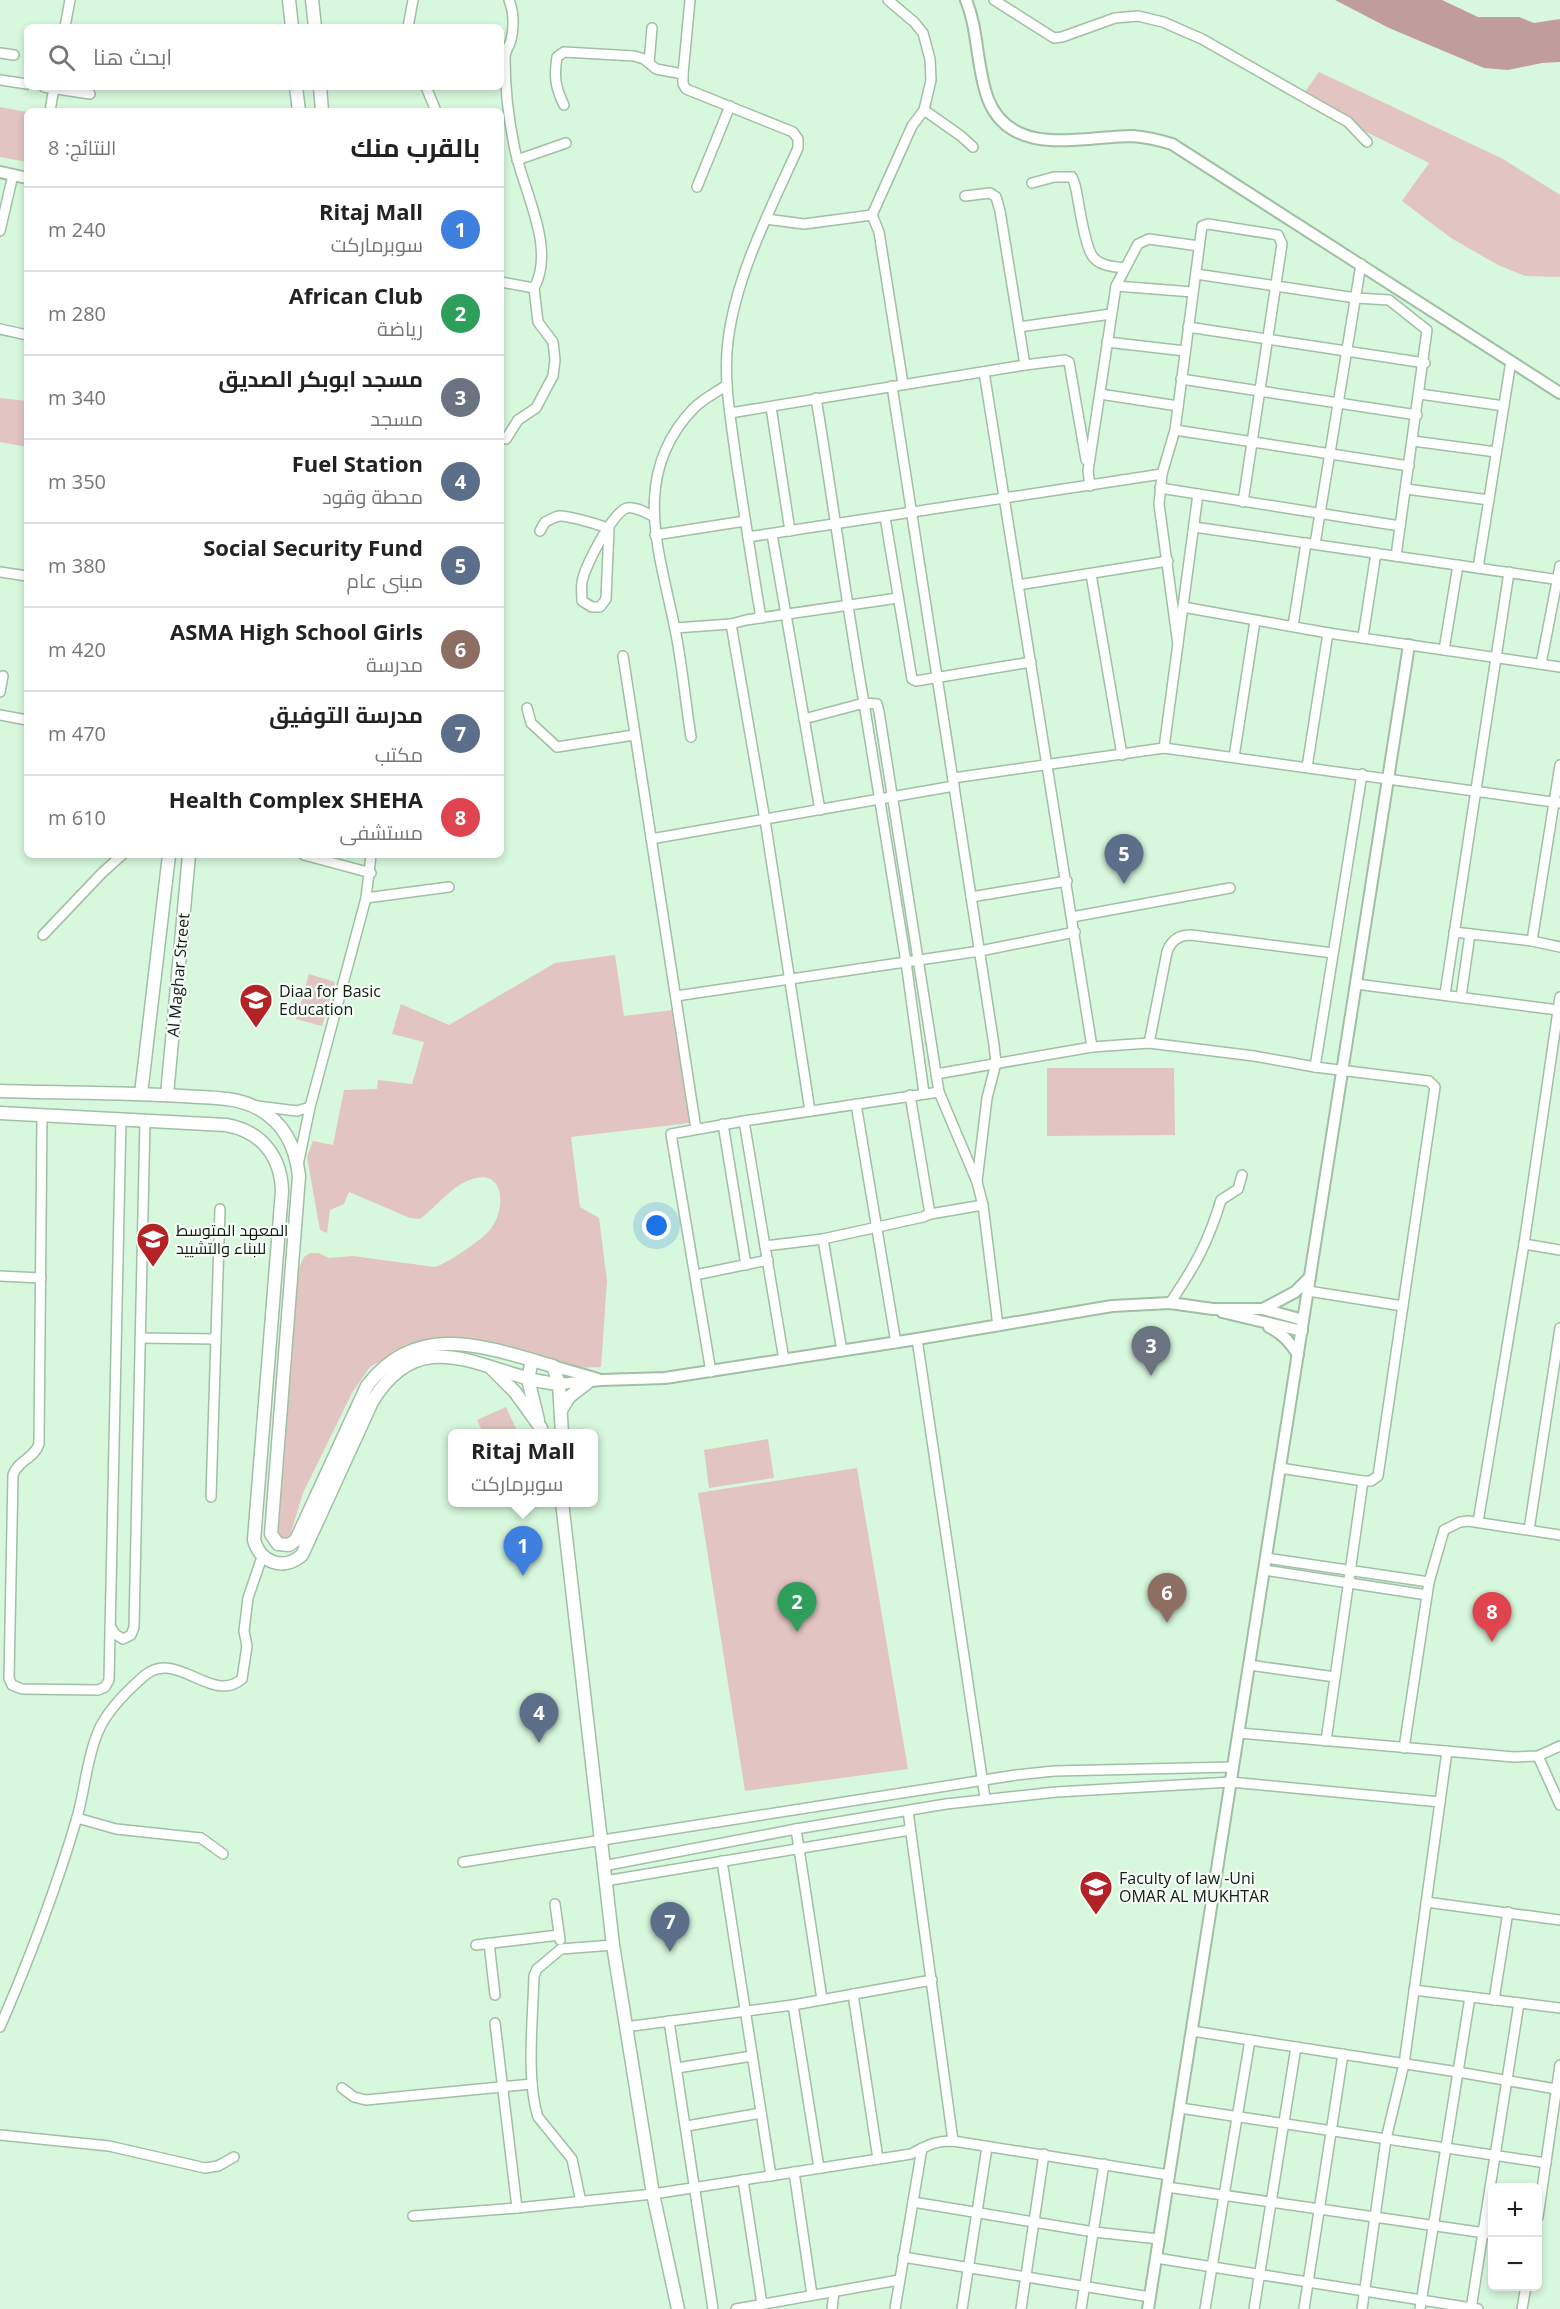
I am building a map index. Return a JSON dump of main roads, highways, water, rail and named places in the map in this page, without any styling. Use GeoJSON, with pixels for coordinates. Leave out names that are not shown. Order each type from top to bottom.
{"type":"FeatureCollection","features":[{"type":"Feature","properties":{"kind":"main road"},"geometry":{"type":"LineString","coordinates":[[289,0],[291,24]]}},
{"type":"Feature","properties":{"kind":"main road"},"geometry":{"type":"LineString","coordinates":[[312,0],[315,24]]}},
{"type":"Feature","properties":{"kind":"main road"},"geometry":{"type":"LineString","coordinates":[[296,90],[299,108]]}},
{"type":"Feature","properties":{"kind":"main road"},"geometry":{"type":"LineString","coordinates":[[320,90],[322,108]]}},
{"type":"Feature","properties":{"kind":"main road","name":"Al Maghar Street"},"geometry":{"type":"LineString","coordinates":[[167,1095],[189,858]]}},
{"type":"Feature","properties":{"kind":"main road"},"geometry":{"type":"LineString","coordinates":[[168,861],[187,868]]}},
{"type":"Feature","properties":{"kind":"main road","name":"Al Maghar Street"},"geometry":{"type":"LineString","coordinates":[[141,1094],[168,861]]}},
{"type":"Feature","properties":{"kind":"main road"},"geometry":{"type":"LineString","coordinates":[[0,1091],[167,1095],[233,1100],[252,1105],[269,1115],[283,1130],[293,1147],[298,1166],[298,1186],[272,1534],[278,1544],[289,1545],[296,1540],[362,1395],[373,1378],[389,1363],[412,1349],[442,1343],[466,1344],[554,1366],[559,1384],[562,1429]]}},
{"type":"Feature","properties":{"kind":"main road"},"geometry":{"type":"LineString","coordinates":[[0,1113],[226,1125],[242,1129],[256,1137],[269,1149],[281,1173],[282,1191],[254,1533],[256,1546],[262,1557],[273,1563],[286,1564],[302,1555],[372,1402],[392,1376],[411,1364],[442,1356],[463,1358],[528,1379],[559,1384]]}},
{"type":"Feature","properties":{"kind":"main road"},"geometry":{"type":"LineString","coordinates":[[532,1360],[528,1379],[540,1429]]}},
{"type":"Feature","properties":{"kind":"main road"},"geometry":{"type":"LineString","coordinates":[[488,1365],[515,1392],[540,1429]]}},
{"type":"Feature","properties":{"kind":"main road"},"geometry":{"type":"LineString","coordinates":[[560,1412],[569,1397],[587,1383]]}},
{"type":"Feature","properties":{"kind":"main road"},"geometry":{"type":"LineString","coordinates":[[562,1507],[613,1945],[652,2194],[678,2309]]}},
{"type":"Feature","properties":{"kind":"place","name":"Social Security Fund"},"geometry":{"type":"Point","coordinates":[1124,884]}},
{"type":"Feature","properties":{"kind":"place","name":"Diaa for Basic Education"},"geometry":{"type":"Point","coordinates":[256,1029]}},
{"type":"Feature","properties":{"kind":"place","name":"المعهد المتوسط للبناء والتشييد"},"geometry":{"type":"Point","coordinates":[153,1268]}},
{"type":"Feature","properties":{"kind":"place","name":"مسجد ابوبكر الصديق"},"geometry":{"type":"Point","coordinates":[1151,1376]}},
{"type":"Feature","properties":{"kind":"place","name":"Ritaj Mall"},"geometry":{"type":"Point","coordinates":[523,1576]}},
{"type":"Feature","properties":{"kind":"place","name":"ASMA High School Girls"},"geometry":{"type":"Point","coordinates":[1167,1623]}},
{"type":"Feature","properties":{"kind":"place","name":"African Club"},"geometry":{"type":"Point","coordinates":[797,1632]}},
{"type":"Feature","properties":{"kind":"place","name":"Health Complex SHEHA"},"geometry":{"type":"Point","coordinates":[1492,1642]}},
{"type":"Feature","properties":{"kind":"place","name":"Fuel Station"},"geometry":{"type":"Point","coordinates":[539,1743]}},
{"type":"Feature","properties":{"kind":"place","name":"Faculty of law -Uni OMAR AL MUKHTAR"},"geometry":{"type":"Point","coordinates":[1096,1916]}},
{"type":"Feature","properties":{"kind":"place","name":"مدرسة التوفيق"},"geometry":{"type":"Point","coordinates":[670,1952]}}]}
